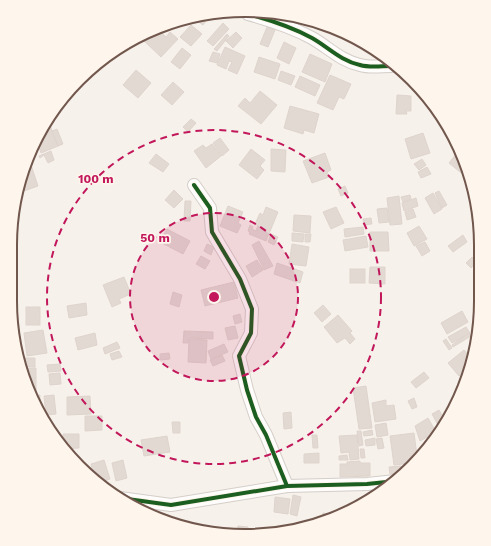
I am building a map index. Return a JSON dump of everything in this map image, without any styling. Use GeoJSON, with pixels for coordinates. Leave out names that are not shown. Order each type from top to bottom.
{"type":"FeatureCollection","features":[{"type":"Feature","properties":{"kind":"street"},"geometry":{"type":"LineString","coordinates":[[260,17],[294,29],[313,38],[344,59],[361,66],[387,66]]}},
{"type":"Feature","properties":{"kind":"street"},"geometry":{"type":"LineString","coordinates":[[194,185],[210,208],[212,232],[240,279],[252,309],[251,333],[239,356],[247,390],[256,417],[266,435],[287,486]]}},
{"type":"Feature","properties":{"kind":"street"},"geometry":{"type":"LineString","coordinates":[[135,500],[171,505],[287,486],[307,487],[385,482]]}},
{"type":"Feature","properties":{"kind":"building"},"geometry":{"type":"Polygon","coordinates":[[[206,20],[203,25],[198,22],[206,20]]]}},
{"type":"Feature","properties":{"kind":"building"},"geometry":{"type":"Polygon","coordinates":[[[223,23],[229,29],[213,46],[207,41],[223,23]]]}},
{"type":"Feature","properties":{"kind":"building"},"geometry":{"type":"Polygon","coordinates":[[[191,25],[202,34],[191,46],[180,37],[191,25]]]}},
{"type":"Feature","properties":{"kind":"building"},"geometry":{"type":"Polygon","coordinates":[[[267,27],[275,30],[268,47],[260,44],[267,27]]]}},
{"type":"Feature","properties":{"kind":"building"},"geometry":{"type":"Polygon","coordinates":[[[170,32],[178,39],[161,57],[144,41],[162,33],[166,37],[170,32]]]}},
{"type":"Feature","properties":{"kind":"building"},"geometry":{"type":"Polygon","coordinates":[[[236,32],[242,38],[233,48],[226,41],[236,32]]]}},
{"type":"Feature","properties":{"kind":"building"},"geometry":{"type":"Polygon","coordinates":[[[227,34],[229,36],[217,51],[214,49],[227,34]]]}},
{"type":"Feature","properties":{"kind":"building"},"geometry":{"type":"Polygon","coordinates":[[[284,42],[296,48],[289,64],[277,58],[284,42]]]}},
{"type":"Feature","properties":{"kind":"building"},"geometry":{"type":"Polygon","coordinates":[[[225,47],[245,56],[237,74],[228,70],[232,62],[229,61],[226,69],[217,65],[225,47]]]}},
{"type":"Feature","properties":{"kind":"building"},"geometry":{"type":"Polygon","coordinates":[[[182,48],[191,55],[180,69],[171,62],[182,48]]]}},
{"type":"Feature","properties":{"kind":"building"},"geometry":{"type":"Polygon","coordinates":[[[213,52],[220,54],[217,63],[209,61],[213,52]]]}},
{"type":"Feature","properties":{"kind":"building"},"geometry":{"type":"Polygon","coordinates":[[[310,54],[332,64],[325,82],[302,72],[310,54]]]}},
{"type":"Feature","properties":{"kind":"building"},"geometry":{"type":"Polygon","coordinates":[[[259,57],[280,64],[275,79],[254,72],[259,57]]]}},
{"type":"Feature","properties":{"kind":"building"},"geometry":{"type":"Polygon","coordinates":[[[136,70],[151,83],[138,98],[123,85],[136,70]]]}},
{"type":"Feature","properties":{"kind":"building"},"geometry":{"type":"Polygon","coordinates":[[[281,71],[295,76],[291,85],[278,80],[281,71]]]}},
{"type":"Feature","properties":{"kind":"building"},"geometry":{"type":"Polygon","coordinates":[[[330,75],[351,84],[344,99],[339,97],[333,110],[317,103],[330,75]]]}},
{"type":"Feature","properties":{"kind":"building"},"geometry":{"type":"Polygon","coordinates":[[[300,76],[320,85],[315,96],[295,87],[300,76]]]}},
{"type":"Feature","properties":{"kind":"building"},"geometry":{"type":"Polygon","coordinates":[[[173,82],[184,92],[172,105],[161,95],[173,82]]]}},
{"type":"Feature","properties":{"kind":"building"},"geometry":{"type":"Polygon","coordinates":[[[260,91],[277,105],[261,124],[238,106],[245,98],[250,103],[260,91]]]}},
{"type":"Feature","properties":{"kind":"building"},"geometry":{"type":"Polygon","coordinates":[[[397,95],[411,96],[411,111],[406,111],[407,114],[396,114],[397,95]]]}},
{"type":"Feature","properties":{"kind":"building"},"geometry":{"type":"Polygon","coordinates":[[[290,106],[319,114],[314,133],[304,130],[303,134],[284,128],[290,106]]]}},
{"type":"Feature","properties":{"kind":"building"},"geometry":{"type":"Polygon","coordinates":[[[191,119],[196,123],[188,132],[183,127],[191,119]]]}},
{"type":"Feature","properties":{"kind":"building"},"geometry":{"type":"Polygon","coordinates":[[[51,127],[58,146],[41,153],[39,148],[51,127]]]}},
{"type":"Feature","properties":{"kind":"building"},"geometry":{"type":"Polygon","coordinates":[[[57,129],[63,144],[58,146],[52,131],[57,129]]]}},
{"type":"Feature","properties":{"kind":"building"},"geometry":{"type":"Polygon","coordinates":[[[423,133],[430,153],[411,159],[405,139],[423,133]]]}},
{"type":"Feature","properties":{"kind":"building"},"geometry":{"type":"Polygon","coordinates":[[[220,138],[229,150],[222,156],[213,143],[220,138]]]}},
{"type":"Feature","properties":{"kind":"building"},"geometry":{"type":"Polygon","coordinates":[[[212,144],[221,156],[206,168],[194,151],[203,145],[206,148],[212,144]]]}},
{"type":"Feature","properties":{"kind":"building"},"geometry":{"type":"Polygon","coordinates":[[[251,149],[265,160],[260,166],[264,170],[257,179],[239,165],[251,149]]]}},
{"type":"Feature","properties":{"kind":"building"},"geometry":{"type":"Polygon","coordinates":[[[271,149],[286,150],[285,172],[271,171],[271,149]]]}},
{"type":"Feature","properties":{"kind":"building"},"geometry":{"type":"Polygon","coordinates":[[[51,151],[54,160],[48,163],[44,155],[40,158],[39,156],[51,151]]]}},
{"type":"Feature","properties":{"kind":"building"},"geometry":{"type":"Polygon","coordinates":[[[325,153],[331,170],[327,172],[329,177],[312,183],[303,161],[325,153]]]}},
{"type":"Feature","properties":{"kind":"building"},"geometry":{"type":"Polygon","coordinates":[[[156,154],[169,164],[163,172],[149,163],[156,154]]]}},
{"type":"Feature","properties":{"kind":"building"},"geometry":{"type":"Polygon","coordinates":[[[455,155],[463,174],[449,163],[455,155]]]}},
{"type":"Feature","properties":{"kind":"building"},"geometry":{"type":"Polygon","coordinates":[[[422,159],[426,165],[419,170],[414,164],[422,159]]]}},
{"type":"Feature","properties":{"kind":"building"},"geometry":{"type":"Polygon","coordinates":[[[31,166],[38,186],[24,191],[29,172],[31,166]]]}},
{"type":"Feature","properties":{"kind":"building"},"geometry":{"type":"Polygon","coordinates":[[[427,167],[431,174],[421,178],[418,172],[427,167]]]}},
{"type":"Feature","properties":{"kind":"building"},"geometry":{"type":"Polygon","coordinates":[[[345,186],[348,193],[341,196],[338,189],[345,186]]]}},
{"type":"Feature","properties":{"kind":"building"},"geometry":{"type":"Polygon","coordinates":[[[174,190],[183,199],[174,208],[165,200],[174,190]]]}},
{"type":"Feature","properties":{"kind":"building"},"geometry":{"type":"Polygon","coordinates":[[[439,191],[447,205],[442,208],[435,193],[439,191]]]}},
{"type":"Feature","properties":{"kind":"building"},"geometry":{"type":"Polygon","coordinates":[[[433,193],[442,209],[434,214],[425,198],[433,193]]]}},
{"type":"Feature","properties":{"kind":"building"},"geometry":{"type":"Polygon","coordinates":[[[410,195],[411,199],[403,202],[401,197],[410,195]]]}},
{"type":"Feature","properties":{"kind":"building"},"geometry":{"type":"Polygon","coordinates":[[[399,196],[402,224],[390,225],[387,198],[399,196]]]}},
{"type":"Feature","properties":{"kind":"building"},"geometry":{"type":"Polygon","coordinates":[[[416,198],[418,206],[404,211],[402,203],[416,198]]]}},
{"type":"Feature","properties":{"kind":"building"},"geometry":{"type":"Polygon","coordinates":[[[185,201],[191,201],[190,221],[184,221],[185,201]]]}},
{"type":"Feature","properties":{"kind":"building"},"geometry":{"type":"Polygon","coordinates":[[[228,206],[243,212],[238,223],[241,225],[237,233],[220,226],[228,206]]]}},
{"type":"Feature","properties":{"kind":"building"},"geometry":{"type":"Polygon","coordinates":[[[266,207],[278,212],[266,241],[249,234],[250,232],[248,231],[250,225],[253,227],[252,229],[256,231],[258,225],[255,224],[260,213],[263,215],[266,207]]]}},
{"type":"Feature","properties":{"kind":"building"},"geometry":{"type":"Polygon","coordinates":[[[336,207],[344,223],[331,229],[323,212],[336,207]]]}},
{"type":"Feature","properties":{"kind":"building"},"geometry":{"type":"Polygon","coordinates":[[[387,208],[389,222],[379,223],[377,209],[387,208]]]}},
{"type":"Feature","properties":{"kind":"building"},"geometry":{"type":"Polygon","coordinates":[[[413,209],[416,217],[407,220],[405,212],[413,209]]]}},
{"type":"Feature","properties":{"kind":"building"},"geometry":{"type":"Polygon","coordinates":[[[294,215],[311,216],[310,233],[293,231],[294,215]]]}},
{"type":"Feature","properties":{"kind":"building"},"geometry":{"type":"Polygon","coordinates":[[[371,218],[372,224],[364,225],[363,219],[371,218]]]}},
{"type":"Feature","properties":{"kind":"building"},"geometry":{"type":"Polygon","coordinates":[[[419,226],[427,239],[414,246],[407,233],[419,226]]]}},
{"type":"Feature","properties":{"kind":"building"},"geometry":{"type":"Polygon","coordinates":[[[363,227],[364,234],[345,237],[344,229],[363,227]]]}},
{"type":"Feature","properties":{"kind":"building"},"geometry":{"type":"Polygon","coordinates":[[[167,229],[190,241],[183,254],[160,242],[167,229]]]}},
{"type":"Feature","properties":{"kind":"building"},"geometry":{"type":"Polygon","coordinates":[[[370,232],[388,232],[389,251],[370,251],[370,232]]]}},
{"type":"Feature","properties":{"kind":"building"},"geometry":{"type":"Polygon","coordinates":[[[292,233],[304,234],[303,242],[292,241],[292,233]]]}},
{"type":"Feature","properties":{"kind":"building"},"geometry":{"type":"Polygon","coordinates":[[[271,234],[278,237],[274,245],[268,242],[271,234]]]}},
{"type":"Feature","properties":{"kind":"building"},"geometry":{"type":"Polygon","coordinates":[[[305,234],[311,234],[310,242],[305,242],[305,234]]]}},
{"type":"Feature","properties":{"kind":"building"},"geometry":{"type":"Polygon","coordinates":[[[463,235],[467,242],[453,252],[448,246],[463,235]]]}},
{"type":"Feature","properties":{"kind":"building"},"geometry":{"type":"Polygon","coordinates":[[[366,236],[368,247],[345,251],[343,240],[366,236]]]}},
{"type":"Feature","properties":{"kind":"building"},"geometry":{"type":"Polygon","coordinates":[[[259,241],[273,266],[264,270],[252,245],[259,241]]]}},
{"type":"Feature","properties":{"kind":"building"},"geometry":{"type":"Polygon","coordinates":[[[425,242],[430,251],[422,256],[416,246],[425,242]]]}},
{"type":"Feature","properties":{"kind":"building"},"geometry":{"type":"Polygon","coordinates":[[[207,244],[214,247],[211,255],[204,251],[207,244]]]}},
{"type":"Feature","properties":{"kind":"building"},"geometry":{"type":"Polygon","coordinates":[[[292,244],[309,247],[306,266],[289,264],[292,244]]]}},
{"type":"Feature","properties":{"kind":"building"},"geometry":{"type":"Polygon","coordinates":[[[201,256],[210,261],[205,269],[196,264],[201,256]]]}},
{"type":"Feature","properties":{"kind":"building"},"geometry":{"type":"Polygon","coordinates":[[[472,257],[474,259],[474,265],[471,268],[466,263],[472,257]]]}},
{"type":"Feature","properties":{"kind":"building"},"geometry":{"type":"Polygon","coordinates":[[[257,260],[263,270],[252,277],[246,266],[257,260]]]}},
{"type":"Feature","properties":{"kind":"building"},"geometry":{"type":"Polygon","coordinates":[[[277,263],[303,272],[300,283],[274,274],[277,263]]]}},
{"type":"Feature","properties":{"kind":"building"},"geometry":{"type":"Polygon","coordinates":[[[370,267],[385,267],[385,284],[369,283],[370,267]]]}},
{"type":"Feature","properties":{"kind":"building"},"geometry":{"type":"Polygon","coordinates":[[[350,269],[365,269],[365,283],[350,283],[350,269]]]}},
{"type":"Feature","properties":{"kind":"building"},"geometry":{"type":"Polygon","coordinates":[[[124,277],[131,294],[119,299],[121,303],[112,307],[103,285],[124,277]]]}},
{"type":"Feature","properties":{"kind":"building"},"geometry":{"type":"Polygon","coordinates":[[[234,282],[238,298],[205,306],[201,290],[234,282]]]}},
{"type":"Feature","properties":{"kind":"building"},"geometry":{"type":"Polygon","coordinates":[[[173,292],[182,295],[179,307],[170,304],[173,292]]]}},
{"type":"Feature","properties":{"kind":"building"},"geometry":{"type":"Polygon","coordinates":[[[86,303],[87,315],[69,318],[67,306],[86,303]]]}},
{"type":"Feature","properties":{"kind":"building"},"geometry":{"type":"Polygon","coordinates":[[[323,305],[331,314],[322,322],[314,313],[323,305]]]}},
{"type":"Feature","properties":{"kind":"building"},"geometry":{"type":"Polygon","coordinates":[[[26,307],[40,307],[40,325],[26,325],[26,307]]]}},
{"type":"Feature","properties":{"kind":"building"},"geometry":{"type":"Polygon","coordinates":[[[462,311],[468,322],[447,334],[441,323],[462,311]]]}},
{"type":"Feature","properties":{"kind":"building"},"geometry":{"type":"Polygon","coordinates":[[[240,314],[242,322],[235,324],[233,316],[240,314]]]}},
{"type":"Feature","properties":{"kind":"building"},"geometry":{"type":"Polygon","coordinates":[[[338,315],[352,331],[350,333],[355,339],[350,344],[345,338],[337,343],[324,327],[338,315]]]}},
{"type":"Feature","properties":{"kind":"building"},"geometry":{"type":"Polygon","coordinates":[[[235,326],[238,338],[228,340],[225,328],[235,326]]]}},
{"type":"Feature","properties":{"kind":"building"},"geometry":{"type":"Polygon","coordinates":[[[466,327],[470,333],[452,343],[448,337],[466,327]]]}},
{"type":"Feature","properties":{"kind":"building"},"geometry":{"type":"Polygon","coordinates":[[[43,330],[47,353],[27,356],[24,333],[43,330]]]}},
{"type":"Feature","properties":{"kind":"building"},"geometry":{"type":"Polygon","coordinates":[[[184,331],[213,332],[213,339],[189,338],[188,343],[183,343],[184,331]]]}},
{"type":"Feature","properties":{"kind":"building"},"geometry":{"type":"Polygon","coordinates":[[[95,333],[97,345],[78,350],[75,338],[95,333]]]}},
{"type":"Feature","properties":{"kind":"building"},"geometry":{"type":"Polygon","coordinates":[[[469,333],[471,336],[453,347],[452,345],[469,333]]]}},
{"type":"Feature","properties":{"kind":"building"},"geometry":{"type":"Polygon","coordinates":[[[189,339],[207,340],[206,363],[188,362],[189,339]]]}},
{"type":"Feature","properties":{"kind":"building"},"geometry":{"type":"Polygon","coordinates":[[[446,339],[452,348],[449,350],[443,341],[446,339]]]}},
{"type":"Feature","properties":{"kind":"building"},"geometry":{"type":"Polygon","coordinates":[[[117,342],[120,348],[105,354],[103,348],[117,342]]]}},
{"type":"Feature","properties":{"kind":"building"},"geometry":{"type":"Polygon","coordinates":[[[224,344],[228,352],[211,359],[208,351],[224,344]]]}},
{"type":"Feature","properties":{"kind":"building"},"geometry":{"type":"Polygon","coordinates":[[[464,350],[468,354],[462,373],[459,376],[448,363],[464,350]]]}},
{"type":"Feature","properties":{"kind":"building"},"geometry":{"type":"Polygon","coordinates":[[[119,351],[122,357],[112,360],[110,354],[119,351]]]}},
{"type":"Feature","properties":{"kind":"building"},"geometry":{"type":"Polygon","coordinates":[[[169,353],[170,359],[160,360],[160,354],[169,353]]]}},
{"type":"Feature","properties":{"kind":"building"},"geometry":{"type":"Polygon","coordinates":[[[222,355],[225,361],[213,366],[210,360],[222,355]]]}},
{"type":"Feature","properties":{"kind":"building"},"geometry":{"type":"Polygon","coordinates":[[[24,358],[35,358],[35,367],[27,367],[24,358]]]}},
{"type":"Feature","properties":{"kind":"building"},"geometry":{"type":"Polygon","coordinates":[[[60,364],[61,371],[48,372],[47,365],[60,364]]]}},
{"type":"Feature","properties":{"kind":"building"},"geometry":{"type":"Polygon","coordinates":[[[36,368],[36,392],[34,388],[27,369],[36,368]]]}},
{"type":"Feature","properties":{"kind":"building"},"geometry":{"type":"Polygon","coordinates":[[[424,372],[429,378],[416,388],[411,382],[424,372]]]}},
{"type":"Feature","properties":{"kind":"building"},"geometry":{"type":"Polygon","coordinates":[[[60,373],[61,384],[50,385],[49,374],[60,373]]]}},
{"type":"Feature","properties":{"kind":"building"},"geometry":{"type":"Polygon","coordinates":[[[366,386],[372,428],[359,429],[353,388],[366,386]]]}},
{"type":"Feature","properties":{"kind":"building"},"geometry":{"type":"Polygon","coordinates":[[[54,395],[56,414],[48,415],[46,410],[44,396],[54,395]]]}},
{"type":"Feature","properties":{"kind":"building"},"geometry":{"type":"Polygon","coordinates":[[[90,396],[91,414],[67,415],[67,397],[90,396]]]}},
{"type":"Feature","properties":{"kind":"building"},"geometry":{"type":"Polygon","coordinates":[[[414,398],[417,407],[412,409],[408,401],[414,398]]]}},
{"type":"Feature","properties":{"kind":"building"},"geometry":{"type":"Polygon","coordinates":[[[386,400],[386,406],[394,405],[396,419],[375,422],[372,403],[386,400]]]}},
{"type":"Feature","properties":{"kind":"building"},"geometry":{"type":"Polygon","coordinates":[[[439,410],[442,416],[437,424],[432,414],[439,410]]]}},
{"type":"Feature","properties":{"kind":"building"},"geometry":{"type":"Polygon","coordinates":[[[291,412],[292,428],[284,429],[283,413],[291,412]]]}},
{"type":"Feature","properties":{"kind":"building"},"geometry":{"type":"Polygon","coordinates":[[[85,416],[102,416],[102,430],[85,431],[85,416]]]}},
{"type":"Feature","properties":{"kind":"building"},"geometry":{"type":"Polygon","coordinates":[[[428,418],[434,429],[430,436],[420,441],[415,426],[428,418]]]}},
{"type":"Feature","properties":{"kind":"building"},"geometry":{"type":"Polygon","coordinates":[[[172,422],[180,422],[180,433],[173,433],[172,422]]]}},
{"type":"Feature","properties":{"kind":"building"},"geometry":{"type":"Polygon","coordinates":[[[386,423],[388,435],[377,437],[375,425],[386,423]]]}},
{"type":"Feature","properties":{"kind":"building"},"geometry":{"type":"Polygon","coordinates":[[[372,430],[373,435],[364,436],[363,432],[372,430]]]}},
{"type":"Feature","properties":{"kind":"building"},"geometry":{"type":"Polygon","coordinates":[[[357,431],[361,431],[363,445],[359,446],[357,431]]]}},
{"type":"Feature","properties":{"kind":"building"},"geometry":{"type":"Polygon","coordinates":[[[414,433],[416,452],[405,464],[394,465],[390,436],[414,433]]]}},
{"type":"Feature","properties":{"kind":"building"},"geometry":{"type":"Polygon","coordinates":[[[63,434],[79,434],[79,448],[72,448],[63,438],[63,434]]]}},
{"type":"Feature","properties":{"kind":"building"},"geometry":{"type":"Polygon","coordinates":[[[312,435],[317,435],[318,448],[313,448],[312,435]]]}},
{"type":"Feature","properties":{"kind":"building"},"geometry":{"type":"Polygon","coordinates":[[[357,435],[359,459],[350,460],[349,452],[341,453],[339,436],[357,435]]]}},
{"type":"Feature","properties":{"kind":"building"},"geometry":{"type":"Polygon","coordinates":[[[167,436],[170,452],[144,456],[141,440],[167,436]]]}},
{"type":"Feature","properties":{"kind":"building"},"geometry":{"type":"Polygon","coordinates":[[[375,438],[375,445],[366,446],[365,440],[375,438]]]}},
{"type":"Feature","properties":{"kind":"building"},"geometry":{"type":"Polygon","coordinates":[[[382,438],[384,448],[378,449],[376,439],[382,438]]]}},
{"type":"Feature","properties":{"kind":"building"},"geometry":{"type":"Polygon","coordinates":[[[360,449],[364,449],[365,458],[361,458],[360,449]]]}},
{"type":"Feature","properties":{"kind":"building"},"geometry":{"type":"Polygon","coordinates":[[[319,453],[319,463],[304,463],[304,454],[319,453]]]}},
{"type":"Feature","properties":{"kind":"building"},"geometry":{"type":"Polygon","coordinates":[[[347,455],[348,460],[339,460],[339,456],[347,455]]]}},
{"type":"Feature","properties":{"kind":"building"},"geometry":{"type":"Polygon","coordinates":[[[104,460],[110,479],[105,481],[92,470],[91,464],[104,460]]]}},
{"type":"Feature","properties":{"kind":"building"},"geometry":{"type":"Polygon","coordinates":[[[123,460],[127,478],[116,481],[112,463],[123,460]]]}},
{"type":"Feature","properties":{"kind":"building"},"geometry":{"type":"Polygon","coordinates":[[[360,461],[360,463],[370,463],[370,476],[340,477],[340,464],[360,461]]]}},
{"type":"Feature","properties":{"kind":"building"},"geometry":{"type":"Polygon","coordinates":[[[401,466],[401,467],[394,474],[390,474],[389,467],[401,466]]]}},
{"type":"Feature","properties":{"kind":"building"},"geometry":{"type":"Polygon","coordinates":[[[293,495],[301,497],[297,516],[290,514],[293,495]]]}},
{"type":"Feature","properties":{"kind":"building"},"geometry":{"type":"Polygon","coordinates":[[[275,497],[290,499],[288,514],[274,512],[275,497]]]}},
{"type":"Feature","properties":{"kind":"building"},"geometry":{"type":"Polygon","coordinates":[[[238,526],[248,527],[248,529],[238,529],[238,526]]]}},
{"type":"Feature","properties":{"kind":"cycle path"},"geometry":{"type":"LineString","coordinates":[[258,17],[297,30],[353,63],[364,66],[387,66]]}},
{"type":"Feature","properties":{"kind":"cycle path"},"geometry":{"type":"LineString","coordinates":[[194,185],[210,208],[212,232],[240,279],[252,309],[251,333],[239,356],[247,390],[256,417],[266,435],[287,486]]}},
{"type":"Feature","properties":{"kind":"cycle path"},"geometry":{"type":"LineString","coordinates":[[135,500],[171,505],[287,486],[385,482]]}}]}
